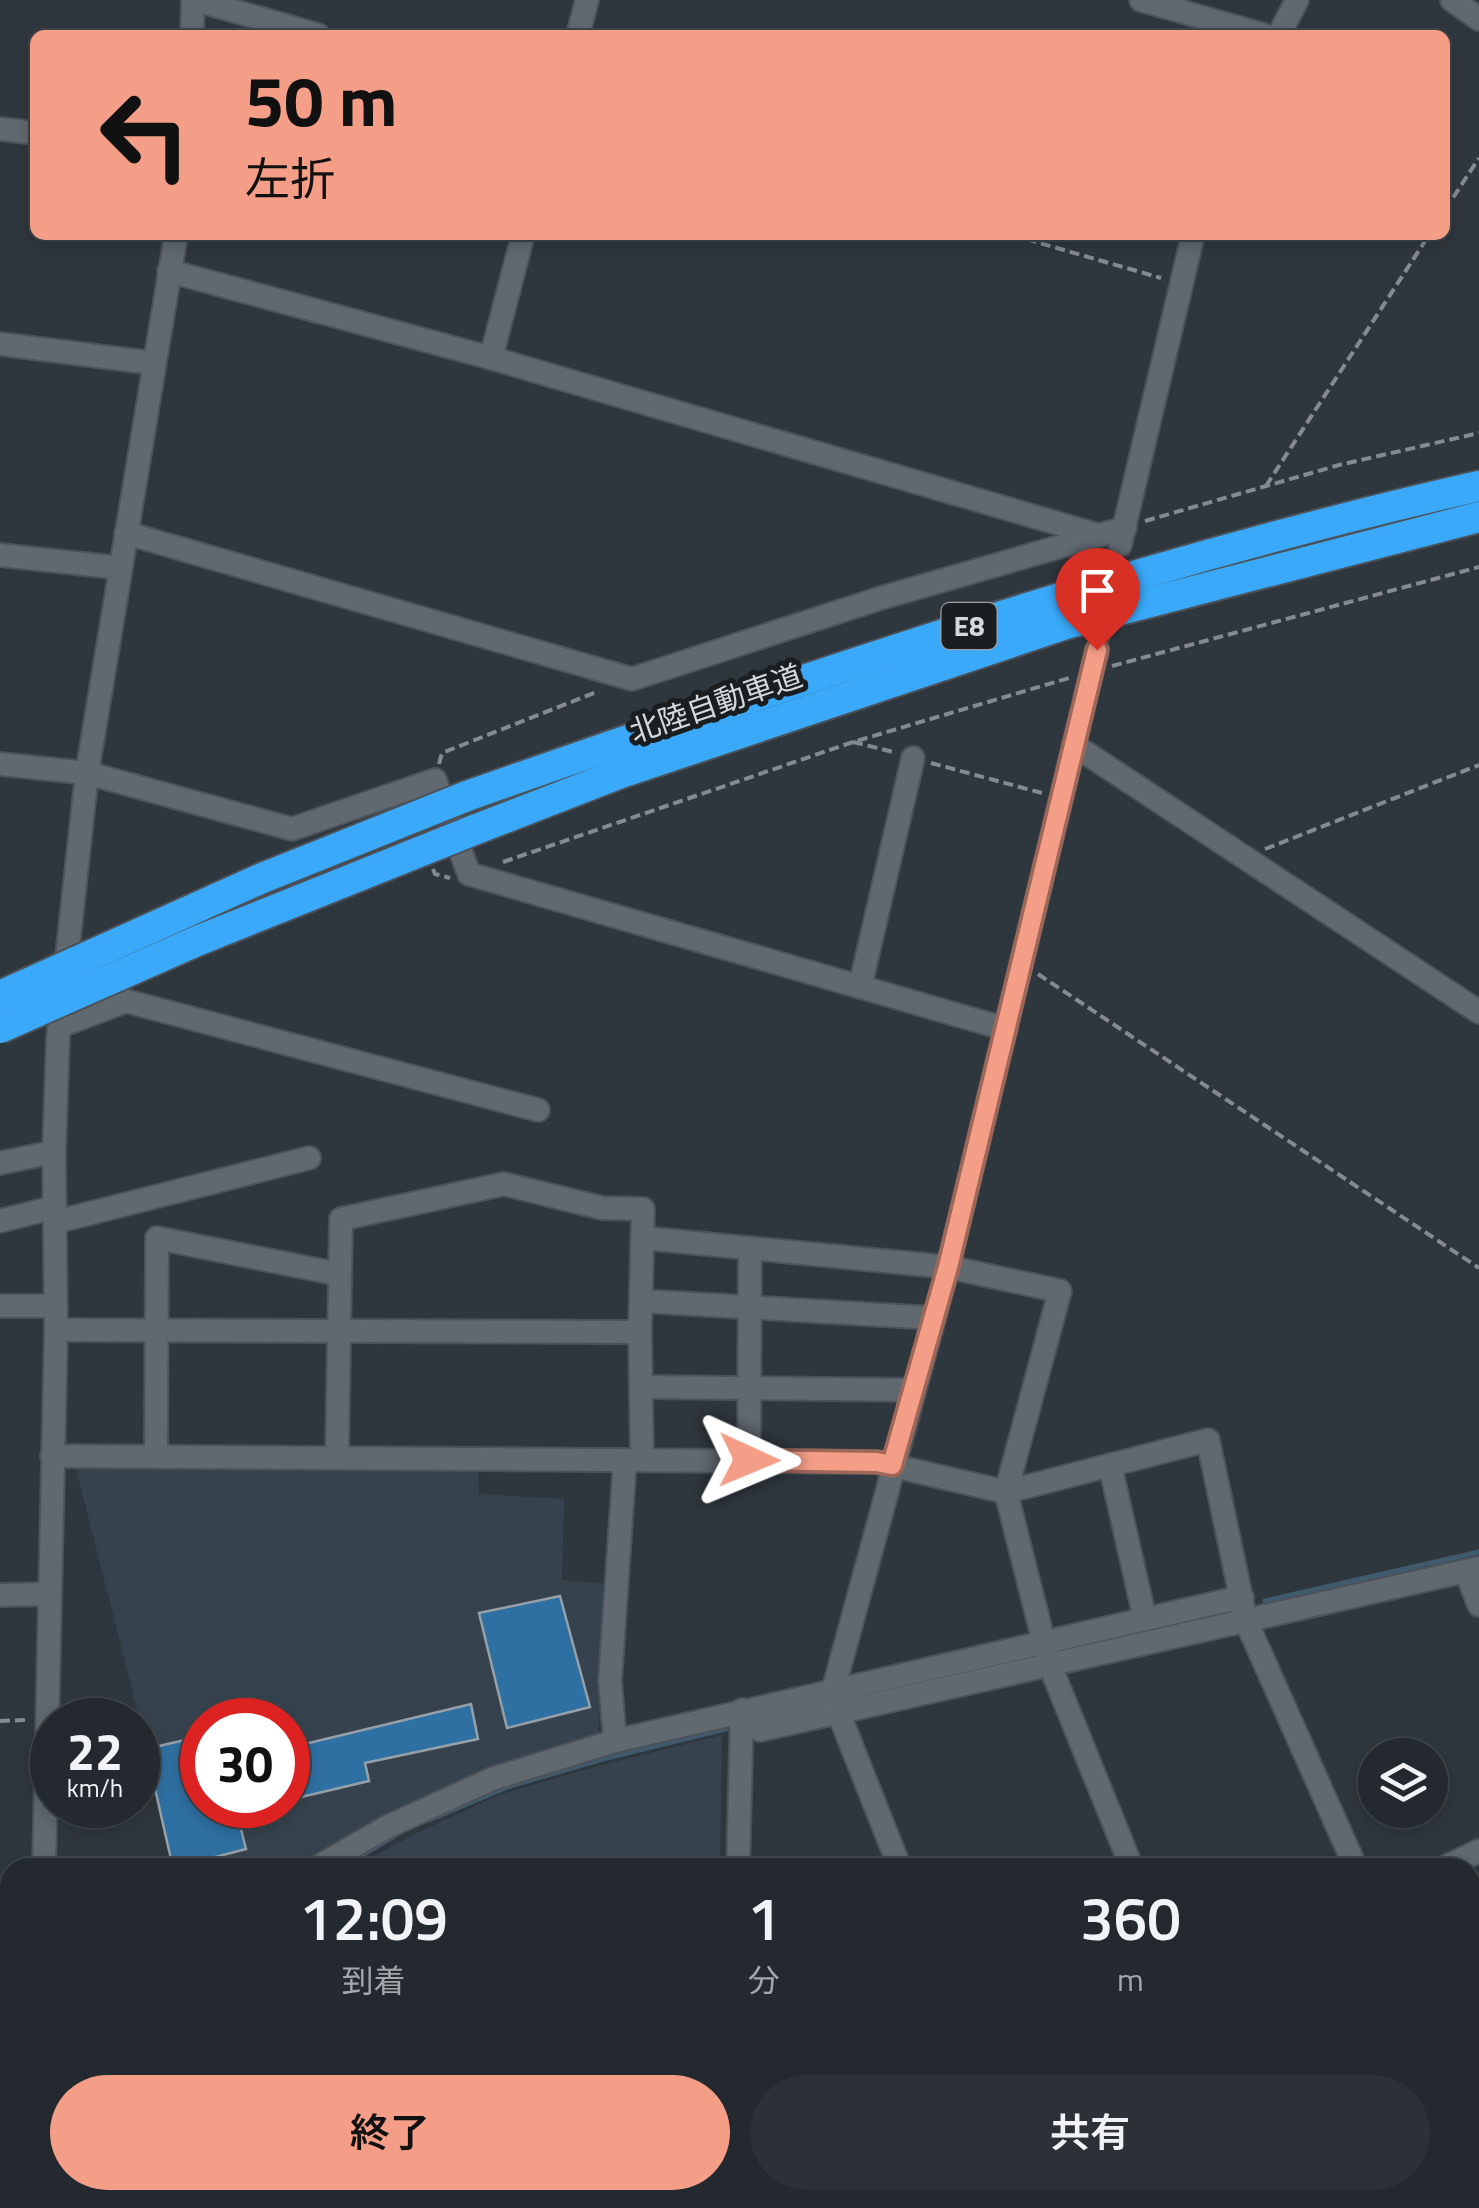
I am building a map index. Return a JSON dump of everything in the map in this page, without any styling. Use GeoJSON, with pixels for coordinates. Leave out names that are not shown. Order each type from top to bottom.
{"type":"FeatureCollection","features":[{"type":"Feature","properties":{"kind":"highway","name":"北陸自動車道"},"geometry":{"type":"LineString","coordinates":[[0,996],[226,894],[467,796],[772,688],[1082,590],[1479,486]]}},
{"type":"Feature","properties":{"kind":"highway","name":"北陸自動車道"},"geometry":{"type":"LineString","coordinates":[[0,1028],[198,941],[621,774],[1066,624],[1479,517]]}},
{"type":"Feature","properties":{"kind":"street"},"geometry":{"type":"LineString","coordinates":[[192,30],[194,0],[300,30]]}},
{"type":"Feature","properties":{"kind":"street"},"geometry":{"type":"LineString","coordinates":[[579,30],[586,0]]}},
{"type":"Feature","properties":{"kind":"street"},"geometry":{"type":"LineString","coordinates":[[1142,0],[1247,30]]}},
{"type":"Feature","properties":{"kind":"street"},"geometry":{"type":"LineString","coordinates":[[1281,30],[1296,0]]}},
{"type":"Feature","properties":{"kind":"street"},"geometry":{"type":"LineString","coordinates":[[1452,0],[1479,19]]}},
{"type":"Feature","properties":{"kind":"street"},"geometry":{"type":"LineString","coordinates":[[0,129],[30,133]]}},
{"type":"Feature","properties":{"kind":"street"},"geometry":{"type":"LineString","coordinates":[[46,1698],[56,1318],[54,1152],[60,1026],[87,773],[175,240]]}},
{"type":"Feature","properties":{"kind":"street"},"geometry":{"type":"LineString","coordinates":[[491,358],[522,240]]}},
{"type":"Feature","properties":{"kind":"street"},"geometry":{"type":"LineString","coordinates":[[170,271],[491,358],[1094,534],[1122,536],[1192,240]]}},
{"type":"Feature","properties":{"kind":"street"},"geometry":{"type":"LineString","coordinates":[[0,344],[153,364]]}},
{"type":"Feature","properties":{"kind":"street"},"geometry":{"type":"LineString","coordinates":[[126,533],[632,678],[1094,534]]}},
{"type":"Feature","properties":{"kind":"street"},"geometry":{"type":"LineString","coordinates":[[0,554],[121,568]]}},
{"type":"Feature","properties":{"kind":"street"},"geometry":{"type":"LineString","coordinates":[[896,1858],[833,1690],[948,1267],[1094,661]]}},
{"type":"Feature","properties":{"kind":"street"},"geometry":{"type":"LineString","coordinates":[[1074,745],[1479,1012]]}},
{"type":"Feature","properties":{"kind":"street"},"geometry":{"type":"LineString","coordinates":[[860,987],[913,758]]}},
{"type":"Feature","properties":{"kind":"street"},"geometry":{"type":"LineString","coordinates":[[0,764],[87,773],[292,829],[435,780],[462,876],[1006,1029]]}},
{"type":"Feature","properties":{"kind":"street"},"geometry":{"type":"LineString","coordinates":[[60,1026],[126,1001],[538,1110]]}},
{"type":"Feature","properties":{"kind":"street"},"geometry":{"type":"LineString","coordinates":[[0,1162],[54,1152]]}},
{"type":"Feature","properties":{"kind":"street"},"geometry":{"type":"LineString","coordinates":[[0,1221],[55,1215],[309,1158]]}},
{"type":"Feature","properties":{"kind":"street"},"geometry":{"type":"LineString","coordinates":[[337,1458],[341,1219],[504,1184],[602,1208],[643,1209],[642,1387],[610,1681],[615,1741]]}},
{"type":"Feature","properties":{"kind":"street"},"geometry":{"type":"LineString","coordinates":[[156,1456],[156,1238],[338,1274]]}},
{"type":"Feature","properties":{"kind":"street"},"geometry":{"type":"LineString","coordinates":[[643,1238],[948,1267],[1060,1292],[1006,1492],[1045,1653],[1128,1858]]}},
{"type":"Feature","properties":{"kind":"street"},"geometry":{"type":"LineString","coordinates":[[749,1460],[750,1248]]}},
{"type":"Feature","properties":{"kind":"street"},"geometry":{"type":"LineString","coordinates":[[641,1301],[934,1318]]}},
{"type":"Feature","properties":{"kind":"street"},"geometry":{"type":"LineString","coordinates":[[0,1306],[56,1318],[155,1330],[337,1334],[640,1332]]}},
{"type":"Feature","properties":{"kind":"street"},"geometry":{"type":"LineString","coordinates":[[642,1387],[913,1390]]}},
{"type":"Feature","properties":{"kind":"street"},"geometry":{"type":"LineString","coordinates":[[52,1456],[877,1462],[1006,1492],[1208,1440],[1246,1621],[1352,1858]]}},
{"type":"Feature","properties":{"kind":"street"},"geometry":{"type":"LineString","coordinates":[[1110,1465],[1146,1619]]}},
{"type":"Feature","properties":{"kind":"street"},"geometry":{"type":"LineString","coordinates":[[748,1725],[833,1690],[1246,1621],[1473,1570],[1479,1605]]}},
{"type":"Feature","properties":{"kind":"street"},"geometry":{"type":"LineString","coordinates":[[0,1595],[48,1594]]}},
{"type":"Feature","properties":{"kind":"street"},"geometry":{"type":"LineString","coordinates":[[333,1858],[386,1827],[492,1779],[615,1741],[839,1714],[1146,1619],[1242,1597]]}},
{"type":"Feature","properties":{"kind":"street"},"geometry":{"type":"LineString","coordinates":[[739,1858],[748,1725]]}},
{"type":"Feature","properties":{"kind":"street"},"geometry":{"type":"LineString","coordinates":[[44,1858],[45,1828]]}},
{"type":"Feature","properties":{"kind":"path"},"geometry":{"type":"LineString","coordinates":[[1450,202],[1479,158]]}},
{"type":"Feature","properties":{"kind":"path"},"geometry":{"type":"LineString","coordinates":[[1029,240],[1182,284]]}},
{"type":"Feature","properties":{"kind":"path"},"geometry":{"type":"LineString","coordinates":[[1266,486],[1426,240]]}},
{"type":"Feature","properties":{"kind":"path"},"geometry":{"type":"LineString","coordinates":[[1122,536],[1339,465],[1479,434]]}},
{"type":"Feature","properties":{"kind":"path"},"geometry":{"type":"LineString","coordinates":[[432,864],[435,874],[462,876],[1094,661],[1479,567]]}},
{"type":"Feature","properties":{"kind":"path"},"geometry":{"type":"LineString","coordinates":[[435,780],[442,753],[632,678]]}},
{"type":"Feature","properties":{"kind":"path"},"geometry":{"type":"LineString","coordinates":[[853,742],[1061,798]]}},
{"type":"Feature","properties":{"kind":"path"},"geometry":{"type":"LineString","coordinates":[[1244,857],[1479,764]]}},
{"type":"Feature","properties":{"kind":"path"},"geometry":{"type":"LineString","coordinates":[[1022,963],[1479,1268]]}},
{"type":"Feature","properties":{"kind":"path"},"geometry":{"type":"LineString","coordinates":[[0,1721],[30,1719]]}},
{"type":"Feature","properties":{"kind":"shaded area"},"geometry":{"type":"Polygon","coordinates":[[[75,1464],[478,1471],[479,1494],[564,1499],[562,1580],[607,1584],[598,1738],[371,1827],[313,1858],[175,1858],[160,1800],[160,1698],[134,1698],[75,1464]]]}},
{"type":"Feature","properties":{"kind":"shaded area"},"geometry":{"type":"Polygon","coordinates":[[[722,1735],[720,1858],[371,1858],[499,1795],[722,1735]]]}},
{"type":"Feature","properties":{"kind":"building"},"geometry":{"type":"Polygon","coordinates":[[[560,1596],[590,1707],[507,1728],[479,1613],[560,1596]]]}},
{"type":"Feature","properties":{"kind":"building"},"geometry":{"type":"Polygon","coordinates":[[[471,1704],[478,1739],[365,1763],[369,1781],[310,1795],[310,1743],[471,1704]]]}},
{"type":"Feature","properties":{"kind":"building"},"geometry":{"type":"Polygon","coordinates":[[[180,1741],[180,1828],[241,1828],[246,1849],[211,1858],[171,1858],[160,1811],[160,1746],[180,1741]]]}},
{"type":"Feature","properties":{"kind":"waterway"},"geometry":{"type":"LineString","coordinates":[[1265,1601],[1479,1552]]}},
{"type":"Feature","properties":{"kind":"waterway"},"geometry":{"type":"LineString","coordinates":[[988,1667],[1011,1662]]}},
{"type":"Feature","properties":{"kind":"waterway"},"geometry":{"type":"LineString","coordinates":[[429,1820],[507,1787],[734,1727]]}},
{"type":"Feature","properties":{"kind":"waterway"},"geometry":{"type":"LineString","coordinates":[[357,1858],[396,1835]]}},
{"type":"Feature","properties":{"kind":"tunnel"},"geometry":{"type":"LineString","coordinates":[[1097,650],[1120,545]]}},
{"type":"Feature","properties":{"kind":"route"},"geometry":{"type":"LineString","coordinates":[[749,1460],[892,1465],[948,1267],[1097,650]]}}]}
